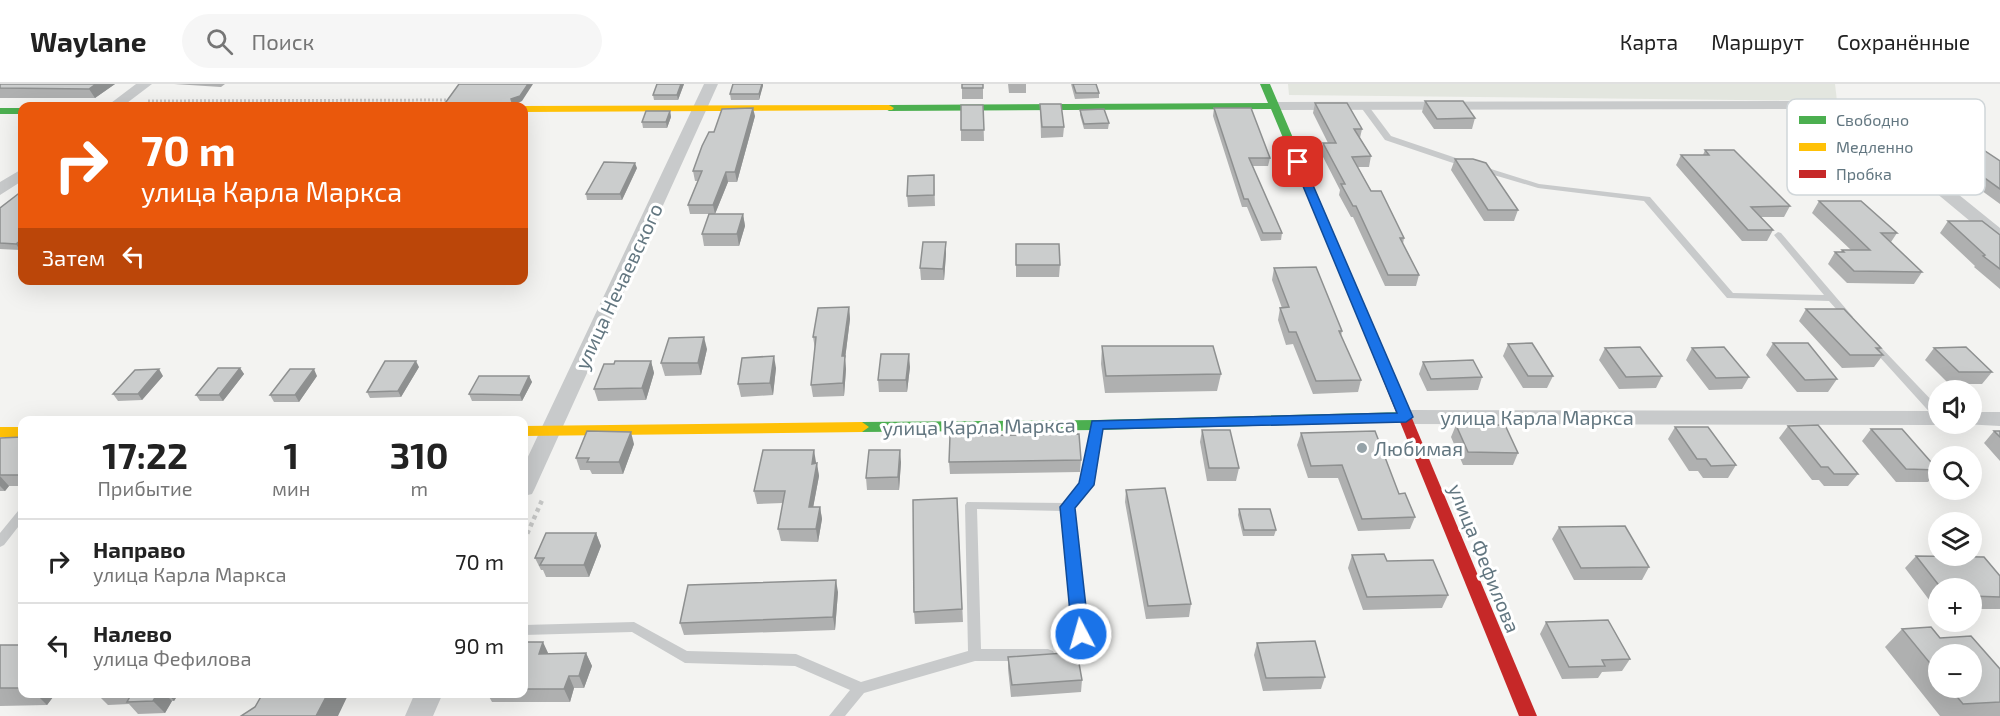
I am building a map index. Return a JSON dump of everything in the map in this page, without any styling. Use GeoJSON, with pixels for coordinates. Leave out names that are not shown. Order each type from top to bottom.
{"type":"FeatureCollection","features":[{"type":"Feature","properties":{"kind":"main road","name":"улица Фефилова"},"geometry":{"type":"LineString","coordinates":[[1265,84],[1406,417],[1528,716]]}},
{"type":"Feature","properties":{"kind":"main road"},"geometry":{"type":"LineString","coordinates":[[528,109],[1274,105]]}},
{"type":"Feature","properties":{"kind":"main road"},"geometry":{"type":"LineString","coordinates":[[0,111],[18,108]]}},
{"type":"Feature","properties":{"kind":"main road","name":"улица Карла Маркса"},"geometry":{"type":"LineString","coordinates":[[528,430],[1096,424],[1406,417]]}},
{"type":"Feature","properties":{"kind":"main road"},"geometry":{"type":"LineString","coordinates":[[0,432],[18,432]]}},
{"type":"Feature","properties":{"kind":"street"},"geometry":{"type":"LineString","coordinates":[[121,102],[145,84]]}},
{"type":"Feature","properties":{"kind":"street","name":"улица Нечаевского"},"geometry":{"type":"LineString","coordinates":[[528,479],[711,84]]}},
{"type":"Feature","properties":{"kind":"street"},"geometry":{"type":"LineString","coordinates":[[1274,105],[1787,105]]}},
{"type":"Feature","properties":{"kind":"street"},"geometry":{"type":"LineString","coordinates":[[0,190],[18,177]]}},
{"type":"Feature","properties":{"kind":"street"},"geometry":{"type":"LineString","coordinates":[[1949,195],[2000,237]]}},
{"type":"Feature","properties":{"kind":"street","name":"улица Карла Маркса"},"geometry":{"type":"LineString","coordinates":[[1406,417],[1928,416]]}},
{"type":"Feature","properties":{"kind":"street"},"geometry":{"type":"LineString","coordinates":[[1982,418],[2000,418]]}},
{"type":"Feature","properties":{"kind":"street"},"geometry":{"type":"LineString","coordinates":[[419,716],[427,698]]}},
{"type":"Feature","properties":{"kind":"lane"},"geometry":{"type":"LineString","coordinates":[[1364,106],[1388,138],[1453,160],[1538,186],[1647,199],[1730,296],[1830,298]]}},
{"type":"Feature","properties":{"kind":"lane"},"geometry":{"type":"LineString","coordinates":[[1778,235],[1853,323]]}},
{"type":"Feature","properties":{"kind":"lane"},"geometry":{"type":"LineString","coordinates":[[1860,331],[1928,405]]}},
{"type":"Feature","properties":{"kind":"lane"},"geometry":{"type":"LineString","coordinates":[[836,716],[860,688],[975,655],[1083,655],[1068,507],[1087,485],[1096,424]]}},
{"type":"Feature","properties":{"kind":"lane"},"geometry":{"type":"LineString","coordinates":[[975,655],[971,506],[1068,507]]}},
{"type":"Feature","properties":{"kind":"lane"},"geometry":{"type":"LineString","coordinates":[[0,542],[18,519]]}},
{"type":"Feature","properties":{"kind":"lane"},"geometry":{"type":"LineString","coordinates":[[528,630],[634,627],[685,657],[796,660],[860,688]]}},
{"type":"Feature","properties":{"kind":"path"},"geometry":{"type":"LineString","coordinates":[[286,102],[454,100]]}},
{"type":"Feature","properties":{"kind":"shaded area"},"geometry":{"type":"Polygon","coordinates":[[[1288,84],[1835,84],[1837,99],[1787,100],[1289,95],[1288,84]]]}},
{"type":"Feature","properties":{"kind":"building"},"geometry":{"type":"Polygon","coordinates":[[[0,84],[96,84],[89,89],[0,88],[0,84]]]}},
{"type":"Feature","properties":{"kind":"building"},"geometry":{"type":"Polygon","coordinates":[[[459,84],[528,84],[520,96],[511,99],[512,102],[446,102],[459,84]]]}},
{"type":"Feature","properties":{"kind":"building"},"geometry":{"type":"Polygon","coordinates":[[[657,84],[681,84],[677,95],[653,95],[657,84]]]}},
{"type":"Feature","properties":{"kind":"building"},"geometry":{"type":"Polygon","coordinates":[[[733,84],[762,84],[759,94],[730,94],[733,84]]]}},
{"type":"Feature","properties":{"kind":"building"},"geometry":{"type":"Polygon","coordinates":[[[962,84],[983,84],[983,88],[962,88],[962,84]]]}},
{"type":"Feature","properties":{"kind":"building"},"geometry":{"type":"Polygon","coordinates":[[[1073,84],[1096,84],[1099,93],[1076,93],[1073,84]]]}},
{"type":"Feature","properties":{"kind":"building"},"geometry":{"type":"Polygon","coordinates":[[[1425,101],[1463,101],[1475,118],[1437,119],[1425,101]]]}},
{"type":"Feature","properties":{"kind":"building"},"geometry":{"type":"Polygon","coordinates":[[[1315,103],[1347,103],[1362,129],[1354,129],[1371,156],[1352,157],[1371,191],[1381,191],[1404,238],[1400,238],[1419,275],[1388,275],[1356,206],[1353,206],[1341,184],[1345,184],[1323,143],[1336,143],[1315,103]]]}},
{"type":"Feature","properties":{"kind":"building"},"geometry":{"type":"Polygon","coordinates":[[[1040,104],[1061,104],[1064,127],[1042,127],[1040,104]]]}},
{"type":"Feature","properties":{"kind":"building"},"geometry":{"type":"Polygon","coordinates":[[[961,105],[983,105],[984,130],[961,130],[961,105]]]}},
{"type":"Feature","properties":{"kind":"building"},"geometry":{"type":"Polygon","coordinates":[[[753,108],[735,172],[726,172],[713,205],[688,205],[702,171],[693,171],[709,132],[714,132],[722,109],[753,108]]]}},
{"type":"Feature","properties":{"kind":"building"},"geometry":{"type":"Polygon","coordinates":[[[1214,108],[1251,108],[1270,158],[1249,158],[1282,233],[1263,233],[1248,199],[1244,199],[1214,108]]]}},
{"type":"Feature","properties":{"kind":"building"},"geometry":{"type":"Polygon","coordinates":[[[1104,109],[1109,123],[1084,124],[1080,110],[1104,109]]]}},
{"type":"Feature","properties":{"kind":"building"},"geometry":{"type":"Polygon","coordinates":[[[646,111],[670,111],[666,122],[642,122],[646,111]]]}},
{"type":"Feature","properties":{"kind":"building"},"geometry":{"type":"Polygon","coordinates":[[[1705,150],[1734,150],[1790,206],[1751,207],[1773,230],[1748,230],[1681,155],[1709,155],[1705,150]]]}},
{"type":"Feature","properties":{"kind":"building"},"geometry":{"type":"Polygon","coordinates":[[[1985,151],[2000,161],[2000,189],[1985,178],[1985,151]]]}},
{"type":"Feature","properties":{"kind":"building"},"geometry":{"type":"Polygon","coordinates":[[[1455,159],[1473,159],[1486,163],[1518,210],[1488,210],[1455,159]]]}},
{"type":"Feature","properties":{"kind":"building"},"geometry":{"type":"Polygon","coordinates":[[[604,162],[635,163],[620,194],[586,194],[604,162]]]}},
{"type":"Feature","properties":{"kind":"building"},"geometry":{"type":"Polygon","coordinates":[[[934,175],[934,195],[907,196],[908,176],[934,175]]]}},
{"type":"Feature","properties":{"kind":"building"},"geometry":{"type":"Polygon","coordinates":[[[18,194],[18,242],[16,244],[0,243],[0,208],[18,194]]]}},
{"type":"Feature","properties":{"kind":"building"},"geometry":{"type":"Polygon","coordinates":[[[1819,201],[1861,201],[1897,233],[1881,233],[1922,272],[1854,271],[1835,252],[1870,250],[1819,201]]]}},
{"type":"Feature","properties":{"kind":"building"},"geometry":{"type":"Polygon","coordinates":[[[709,214],[743,214],[737,234],[702,234],[709,214]]]}},
{"type":"Feature","properties":{"kind":"building"},"geometry":{"type":"Polygon","coordinates":[[[1948,221],[1982,221],[2000,235],[2000,269],[1983,256],[1985,255],[1948,221]]]}},
{"type":"Feature","properties":{"kind":"building"},"geometry":{"type":"Polygon","coordinates":[[[923,242],[946,242],[943,269],[920,268],[923,242]]]}},
{"type":"Feature","properties":{"kind":"building"},"geometry":{"type":"Polygon","coordinates":[[[1016,244],[1059,244],[1060,265],[1016,265],[1016,244]]]}},
{"type":"Feature","properties":{"kind":"building"},"geometry":{"type":"Polygon","coordinates":[[[1316,267],[1342,331],[1339,331],[1361,380],[1316,381],[1296,332],[1289,332],[1280,308],[1289,307],[1274,268],[1316,267]]]}},
{"type":"Feature","properties":{"kind":"building"},"geometry":{"type":"Polygon","coordinates":[[[849,307],[842,356],[845,356],[843,383],[811,385],[816,337],[813,337],[818,308],[849,307]]]}},
{"type":"Feature","properties":{"kind":"building"},"geometry":{"type":"Polygon","coordinates":[[[1806,309],[1844,309],[1881,348],[1876,348],[1883,355],[1850,355],[1806,309]]]}},
{"type":"Feature","properties":{"kind":"building"},"geometry":{"type":"Polygon","coordinates":[[[704,337],[698,363],[661,363],[669,338],[704,337]]]}},
{"type":"Feature","properties":{"kind":"building"},"geometry":{"type":"Polygon","coordinates":[[[1532,343],[1553,376],[1528,376],[1508,344],[1532,343]]]}},
{"type":"Feature","properties":{"kind":"building"},"geometry":{"type":"Polygon","coordinates":[[[1773,343],[1808,343],[1837,379],[1805,380],[1773,343]]]}},
{"type":"Feature","properties":{"kind":"building"},"geometry":{"type":"Polygon","coordinates":[[[1102,346],[1213,346],[1221,374],[1106,376],[1102,346]]]}},
{"type":"Feature","properties":{"kind":"building"},"geometry":{"type":"Polygon","coordinates":[[[1640,347],[1662,376],[1626,377],[1605,348],[1640,347]]]}},
{"type":"Feature","properties":{"kind":"building"},"geometry":{"type":"Polygon","coordinates":[[[1724,347],[1749,377],[1716,378],[1692,348],[1724,347]]]}},
{"type":"Feature","properties":{"kind":"building"},"geometry":{"type":"Polygon","coordinates":[[[1966,347],[1992,372],[1959,372],[1934,348],[1966,347]]]}},
{"type":"Feature","properties":{"kind":"building"},"geometry":{"type":"Polygon","coordinates":[[[881,354],[909,354],[906,380],[878,380],[881,354]]]}},
{"type":"Feature","properties":{"kind":"building"},"geometry":{"type":"Polygon","coordinates":[[[774,356],[770,383],[738,384],[742,358],[774,356]]]}},
{"type":"Feature","properties":{"kind":"building"},"geometry":{"type":"Polygon","coordinates":[[[1473,360],[1482,377],[1431,379],[1423,362],[1473,360]]]}},
{"type":"Feature","properties":{"kind":"building"},"geometry":{"type":"Polygon","coordinates":[[[385,361],[416,361],[398,391],[367,392],[385,361]]]}},
{"type":"Feature","properties":{"kind":"building"},"geometry":{"type":"Polygon","coordinates":[[[615,361],[651,361],[642,388],[594,389],[604,364],[614,364],[615,361]]]}},
{"type":"Feature","properties":{"kind":"building"},"geometry":{"type":"Polygon","coordinates":[[[218,368],[240,368],[219,395],[196,395],[218,368]]]}},
{"type":"Feature","properties":{"kind":"building"},"geometry":{"type":"Polygon","coordinates":[[[159,369],[138,394],[113,394],[135,370],[159,369]]]}},
{"type":"Feature","properties":{"kind":"building"},"geometry":{"type":"Polygon","coordinates":[[[290,369],[314,369],[295,395],[270,395],[290,369]]]}},
{"type":"Feature","properties":{"kind":"building"},"geometry":{"type":"Polygon","coordinates":[[[479,376],[529,376],[520,395],[469,394],[479,376]]]}},
{"type":"Feature","properties":{"kind":"building"},"geometry":{"type":"Polygon","coordinates":[[[1456,425],[1505,425],[1518,453],[1468,452],[1456,425]]]}},
{"type":"Feature","properties":{"kind":"building"},"geometry":{"type":"Polygon","coordinates":[[[1818,425],[1858,474],[1834,474],[1828,467],[1821,467],[1788,426],[1818,425]]]}},
{"type":"Feature","properties":{"kind":"building"},"geometry":{"type":"Polygon","coordinates":[[[1675,427],[1708,427],[1736,465],[1711,466],[1706,459],[1697,459],[1675,427]]]}},
{"type":"Feature","properties":{"kind":"building"},"geometry":{"type":"Polygon","coordinates":[[[1871,429],[1902,429],[1928,459],[1928,470],[1906,469],[1871,429]]]}},
{"type":"Feature","properties":{"kind":"building"},"geometry":{"type":"Polygon","coordinates":[[[1202,430],[1230,430],[1239,468],[1209,468],[1202,430]]]}},
{"type":"Feature","properties":{"kind":"building"},"geometry":{"type":"Polygon","coordinates":[[[587,431],[631,432],[619,462],[587,462],[589,458],[576,458],[587,431]]]}},
{"type":"Feature","properties":{"kind":"building"},"geometry":{"type":"Polygon","coordinates":[[[1375,431],[1399,494],[1405,493],[1415,517],[1362,519],[1342,465],[1311,466],[1301,433],[1375,431]]]}},
{"type":"Feature","properties":{"kind":"building"},"geometry":{"type":"Polygon","coordinates":[[[1079,434],[1081,460],[949,462],[950,436],[1079,434]]]}},
{"type":"Feature","properties":{"kind":"building"},"geometry":{"type":"Polygon","coordinates":[[[18,437],[18,475],[0,475],[0,438],[18,437]]]}},
{"type":"Feature","properties":{"kind":"building"},"geometry":{"type":"Polygon","coordinates":[[[763,450],[814,450],[812,464],[817,463],[809,507],[820,507],[816,529],[778,529],[785,491],[754,491],[763,450]]]}},
{"type":"Feature","properties":{"kind":"building"},"geometry":{"type":"Polygon","coordinates":[[[869,450],[900,450],[898,477],[866,478],[869,450]]]}},
{"type":"Feature","properties":{"kind":"building"},"geometry":{"type":"Polygon","coordinates":[[[1165,488],[1191,604],[1148,606],[1126,490],[1165,488]]]}},
{"type":"Feature","properties":{"kind":"building"},"geometry":{"type":"Polygon","coordinates":[[[957,498],[962,609],[914,612],[913,500],[957,498]]]}},
{"type":"Feature","properties":{"kind":"building"},"geometry":{"type":"Polygon","coordinates":[[[1239,509],[1270,509],[1276,530],[1244,530],[1239,509]]]}},
{"type":"Feature","properties":{"kind":"building"},"geometry":{"type":"Polygon","coordinates":[[[1625,526],[1649,567],[1581,568],[1559,527],[1625,526]]]}},
{"type":"Feature","properties":{"kind":"building"},"geometry":{"type":"Polygon","coordinates":[[[546,533],[596,533],[584,565],[540,565],[544,558],[535,558],[546,533]]]}},
{"type":"Feature","properties":{"kind":"building"},"geometry":{"type":"Polygon","coordinates":[[[1384,554],[1387,561],[1433,560],[1448,595],[1367,597],[1352,555],[1384,554]]]}},
{"type":"Feature","properties":{"kind":"building"},"geometry":{"type":"Polygon","coordinates":[[[1916,556],[1928,556],[1928,566],[1982,566],[1982,557],[1984,557],[2000,576],[2000,597],[1982,596],[1982,578],[1933,578],[1916,556]]]}},
{"type":"Feature","properties":{"kind":"building"},"geometry":{"type":"Polygon","coordinates":[[[836,580],[833,617],[680,623],[688,585],[836,580]]]}},
{"type":"Feature","properties":{"kind":"building"},"geometry":{"type":"Polygon","coordinates":[[[1608,620],[1630,659],[1602,660],[1605,666],[1569,667],[1546,622],[1608,620]]]}},
{"type":"Feature","properties":{"kind":"building"},"geometry":{"type":"Polygon","coordinates":[[[1928,627],[1928,632],[1935,632],[1940,638],[1971,636],[1978,644],[1928,644],[1928,661],[1902,629],[1928,627]]]}},
{"type":"Feature","properties":{"kind":"building"},"geometry":{"type":"Polygon","coordinates":[[[1315,641],[1325,677],[1266,678],[1257,643],[1315,641]]]}},
{"type":"Feature","properties":{"kind":"building"},"geometry":{"type":"Polygon","coordinates":[[[528,642],[543,642],[539,654],[586,653],[579,676],[569,676],[564,689],[528,689],[528,642]]]}},
{"type":"Feature","properties":{"kind":"building"},"geometry":{"type":"Polygon","coordinates":[[[0,645],[18,645],[18,688],[0,688],[0,645]]]}},
{"type":"Feature","properties":{"kind":"building"},"geometry":{"type":"Polygon","coordinates":[[[1982,649],[2000,669],[2000,702],[1963,704],[1958,698],[1982,698],[1982,649]]]}},
{"type":"Feature","properties":{"kind":"building"},"geometry":{"type":"Polygon","coordinates":[[[1077,652],[1082,680],[1012,685],[1008,657],[1077,652]]]}},
{"type":"Feature","properties":{"kind":"building"},"geometry":{"type":"Polygon","coordinates":[[[129,698],[155,698],[153,701],[127,702],[129,698]]]}},
{"type":"Feature","properties":{"kind":"building"},"geometry":{"type":"Polygon","coordinates":[[[260,698],[325,698],[316,716],[241,716],[255,707],[260,698]]]}},
{"type":"Feature","properties":{"kind":"traffic: fast"},"geometry":{"type":"LineString","coordinates":[[1265,84],[1366,323]]}},
{"type":"Feature","properties":{"kind":"traffic: fast"},"geometry":{"type":"LineString","coordinates":[[889,108],[1274,106]]}},
{"type":"Feature","properties":{"kind":"traffic: fast"},"geometry":{"type":"LineString","coordinates":[[0,111],[18,111]]}},
{"type":"Feature","properties":{"kind":"traffic: fast"},"geometry":{"type":"LineString","coordinates":[[862,427],[1097,425],[1406,417]]}},
{"type":"Feature","properties":{"kind":"traffic: slow"},"geometry":{"type":"LineString","coordinates":[[528,109],[889,108]]}},
{"type":"Feature","properties":{"kind":"traffic: slow"},"geometry":{"type":"LineString","coordinates":[[528,431],[862,427]]}},
{"type":"Feature","properties":{"kind":"traffic: slow"},"geometry":{"type":"LineString","coordinates":[[0,432],[18,432]]}},
{"type":"Feature","properties":{"kind":"traffic: jam"},"geometry":{"type":"LineString","coordinates":[[1366,323],[1528,716]]}},
{"type":"Feature","properties":{"kind":"place","name":"Любимая"},"geometry":{"type":"Point","coordinates":[1362,448]}},
{"type":"Feature","properties":{"kind":"route"},"geometry":{"type":"LineString","coordinates":[[1081,634],[1068,507],[1087,485],[1096,424],[1406,417],[1298,162]]}}]}
